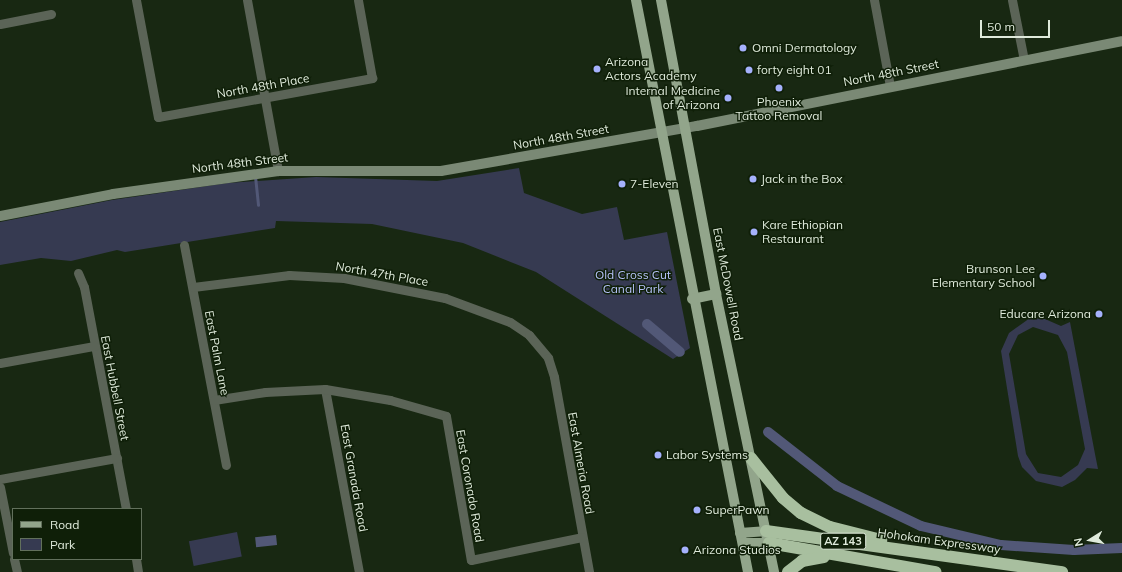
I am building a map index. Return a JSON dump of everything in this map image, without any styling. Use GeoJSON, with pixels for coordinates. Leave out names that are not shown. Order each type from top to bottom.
{"type":"FeatureCollection","features":[{"type":"Feature","properties":{"kind":"highway"},"geometry":{"type":"LineString","coordinates":[[751,458],[783,498],[810,518],[921,551]]}},
{"type":"Feature","properties":{"kind":"highway","name":"Hohokam Expressway"},"geometry":{"type":"LineString","coordinates":[[766,531],[921,551],[1062,572]]}},
{"type":"Feature","properties":{"kind":"highway","name":"AZ 143"},"geometry":{"type":"LineString","coordinates":[[769,543],[841,557],[935,572]]}},
{"type":"Feature","properties":{"kind":"highway"},"geometry":{"type":"LineString","coordinates":[[788,572],[811,558],[841,557]]}},
{"type":"Feature","properties":{"kind":"main road"},"geometry":{"type":"LineString","coordinates":[[636,0],[692,299],[748,572]]}},
{"type":"Feature","properties":{"kind":"main road","name":"East McDowell Road"},"geometry":{"type":"LineString","coordinates":[[661,0],[716,294],[774,572]]}},
{"type":"Feature","properties":{"kind":"main road"},"geometry":{"type":"LineString","coordinates":[[692,299],[716,294]]}},
{"type":"Feature","properties":{"kind":"main road","name":"Hohokam Expressway"},"geometry":{"type":"LineString","coordinates":[[740,533],[766,531]]}},
{"type":"Feature","properties":{"kind":"main road","name":"AZ 143"},"geometry":{"type":"LineString","coordinates":[[743,544],[769,543]]}},
{"type":"Feature","properties":{"kind":"street","name":"North 48th Place"},"geometry":{"type":"LineString","coordinates":[[136,0],[158,117],[372,78],[358,0]]}},
{"type":"Feature","properties":{"kind":"street"},"geometry":{"type":"LineString","coordinates":[[247,0],[278,171]]}},
{"type":"Feature","properties":{"kind":"street"},"geometry":{"type":"LineString","coordinates":[[874,0],[890,86]]}},
{"type":"Feature","properties":{"kind":"street"},"geometry":{"type":"LineString","coordinates":[[1012,0],[1024,60]]}},
{"type":"Feature","properties":{"kind":"street"},"geometry":{"type":"LineString","coordinates":[[0,24],[51,14]]}},
{"type":"Feature","properties":{"kind":"street","name":"North 48th Street"},"geometry":{"type":"LineString","coordinates":[[0,216],[113,194],[278,171],[441,171],[685,129],[890,86],[1122,40]]}},
{"type":"Feature","properties":{"kind":"street","name":"East Palm Lane"},"geometry":{"type":"LineString","coordinates":[[184,245],[226,465]]}},
{"type":"Feature","properties":{"kind":"street","name":"East Hubbell Street"},"geometry":{"type":"LineString","coordinates":[[78,272],[84,287],[126,508]]}},
{"type":"Feature","properties":{"kind":"street","name":"North 47th Place"},"geometry":{"type":"LineString","coordinates":[[193,288],[289,275],[388,285],[445,298],[510,322],[529,336],[548,358]]}},
{"type":"Feature","properties":{"kind":"street"},"geometry":{"type":"LineString","coordinates":[[0,363],[94,346]]}},
{"type":"Feature","properties":{"kind":"street","name":"East Almeria Road"},"geometry":{"type":"LineString","coordinates":[[548,358],[589,572]]}},
{"type":"Feature","properties":{"kind":"street"},"geometry":{"type":"LineString","coordinates":[[214,400],[265,392],[325,389]]}},
{"type":"Feature","properties":{"kind":"street","name":"East Coronado Road"},"geometry":{"type":"LineString","coordinates":[[325,389],[390,400],[446,416],[471,560],[582,537]]}},
{"type":"Feature","properties":{"kind":"street","name":"East Granada Road"},"geometry":{"type":"LineString","coordinates":[[325,389],[359,572]]}},
{"type":"Feature","properties":{"kind":"street"},"geometry":{"type":"LineString","coordinates":[[0,479],[117,458]]}},
{"type":"Feature","properties":{"kind":"street"},"geometry":{"type":"LineString","coordinates":[[0,487],[12,548]]}},
{"type":"Feature","properties":{"kind":"street"},"geometry":{"type":"LineString","coordinates":[[14,560],[17,572]]}},
{"type":"Feature","properties":{"kind":"street"},"geometry":{"type":"LineString","coordinates":[[136,560],[138,572]]}},
{"type":"Feature","properties":{"kind":"green space","name":"Old Cross Cut Canal Park"},"geometry":{"type":"Polygon","coordinates":[[[519,168],[524,193],[582,214],[617,207],[624,240],[667,232],[690,348],[673,359],[536,272],[463,243],[372,224],[276,221],[275,228],[125,252],[117,250],[71,261],[41,258],[0,265],[0,222],[112,200],[228,183],[316,177],[437,181],[519,168]]]}},
{"type":"Feature","properties":{"kind":"green space"},"geometry":{"type":"Polygon","coordinates":[[[1030,318],[1045,319],[1061,326],[1070,322],[1098,469],[1087,468],[1075,480],[1062,487],[1036,481],[1022,467],[1018,456],[1001,351],[1009,333],[1030,318]],[[1033,327],[1018,335],[1009,354],[1026,454],[1038,473],[1061,477],[1078,465],[1085,449],[1067,352],[1058,335],[1033,327]]]}},
{"type":"Feature","properties":{"kind":"green space"},"geometry":{"type":"Polygon","coordinates":[[[237,532],[242,557],[194,566],[189,541],[237,532]]]}},
{"type":"Feature","properties":{"kind":"shaded area"},"geometry":{"type":"Polygon","coordinates":[[[276,535],[277,545],[256,547],[255,537],[276,535]]]}},
{"type":"Feature","properties":{"kind":"waterway"},"geometry":{"type":"LineString","coordinates":[[255,176],[258,205]]}},
{"type":"Feature","properties":{"kind":"waterway"},"geometry":{"type":"LineString","coordinates":[[647,324],[680,352]]}},
{"type":"Feature","properties":{"kind":"waterway"},"geometry":{"type":"LineString","coordinates":[[768,432],[837,486],[921,526],[1001,545],[1074,550],[1122,548]]}},
{"type":"Feature","properties":{"kind":"place","name":"Omni Dermatology"},"geometry":{"type":"Point","coordinates":[743,48]}},
{"type":"Feature","properties":{"kind":"place","name":"Arizona Actors Academy"},"geometry":{"type":"Point","coordinates":[597,69]}},
{"type":"Feature","properties":{"kind":"place","name":"forty eight 01"},"geometry":{"type":"Point","coordinates":[749,70]}},
{"type":"Feature","properties":{"kind":"place","name":"Phoenix Tattoo Removal"},"geometry":{"type":"Point","coordinates":[779,88]}},
{"type":"Feature","properties":{"kind":"place","name":"Internal Medicine of Arizona"},"geometry":{"type":"Point","coordinates":[728,98]}},
{"type":"Feature","properties":{"kind":"place","name":"Jack in the Box"},"geometry":{"type":"Point","coordinates":[753,179]}},
{"type":"Feature","properties":{"kind":"place","name":"7-Eleven"},"geometry":{"type":"Point","coordinates":[622,184]}},
{"type":"Feature","properties":{"kind":"place","name":"Kare Ethiopian Restaurant"},"geometry":{"type":"Point","coordinates":[754,232]}},
{"type":"Feature","properties":{"kind":"place","name":"Brunson Lee Elementary School"},"geometry":{"type":"Point","coordinates":[1043,276]}},
{"type":"Feature","properties":{"kind":"place","name":"Educare Arizona"},"geometry":{"type":"Point","coordinates":[1099,314]}},
{"type":"Feature","properties":{"kind":"place","name":"Labor Systems"},"geometry":{"type":"Point","coordinates":[658,455]}},
{"type":"Feature","properties":{"kind":"place","name":"SuperPawn"},"geometry":{"type":"Point","coordinates":[697,510]}},
{"type":"Feature","properties":{"kind":"place","name":"Arizona Studios"},"geometry":{"type":"Point","coordinates":[685,550]}}]}
